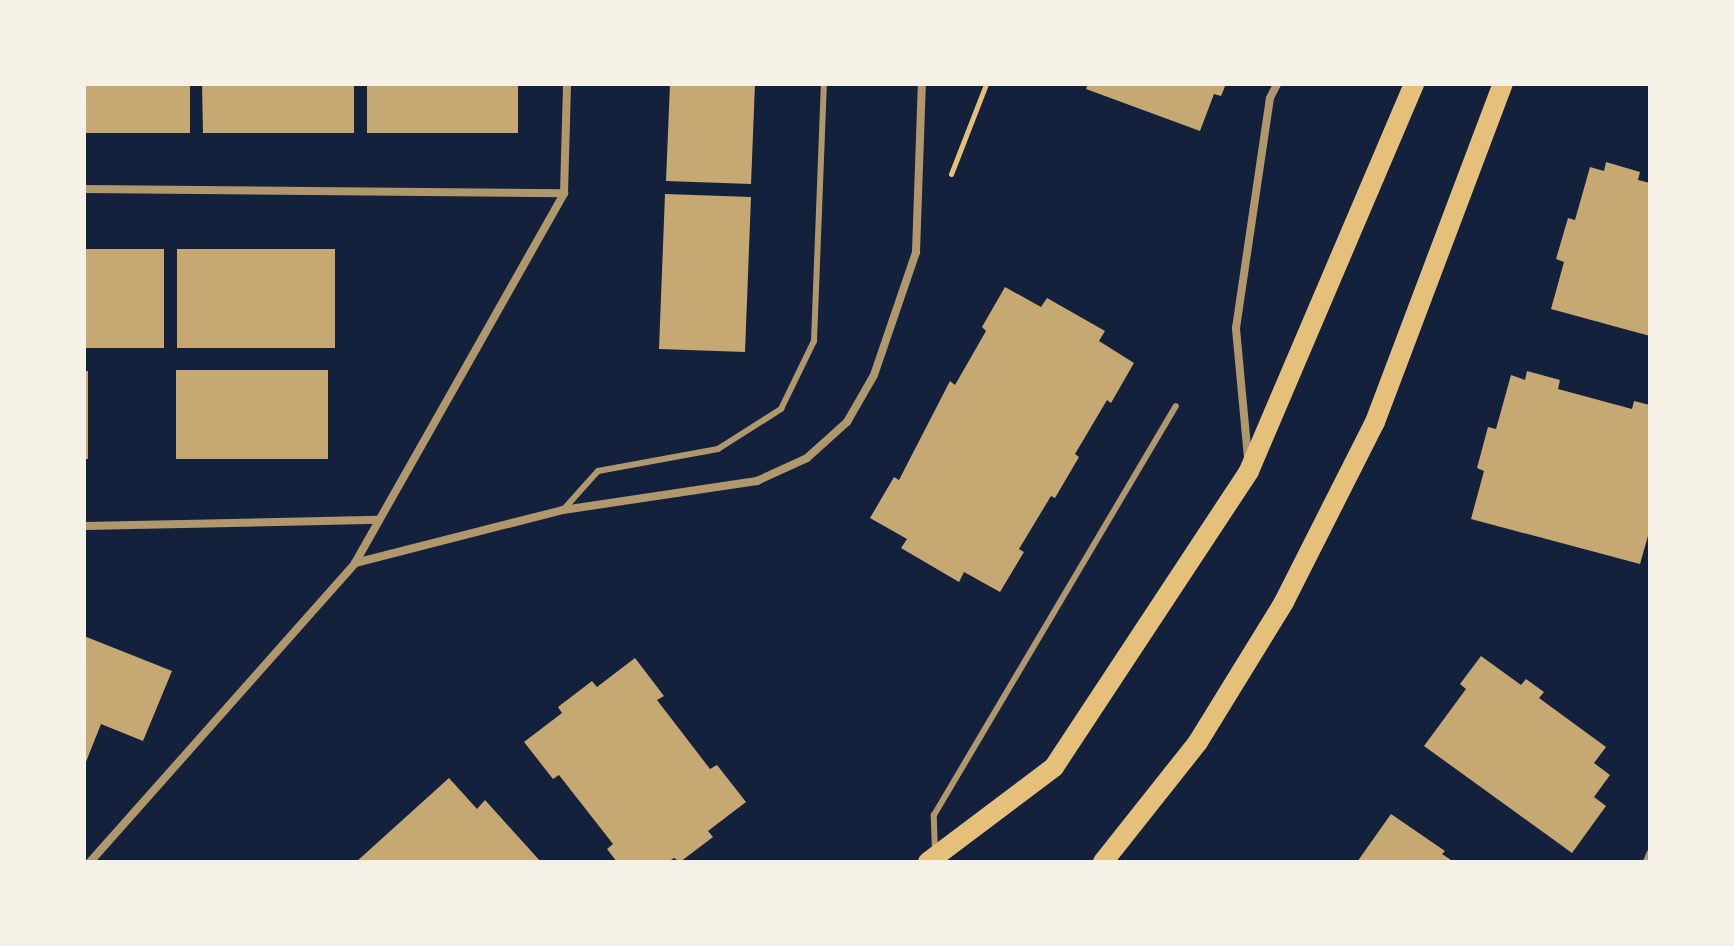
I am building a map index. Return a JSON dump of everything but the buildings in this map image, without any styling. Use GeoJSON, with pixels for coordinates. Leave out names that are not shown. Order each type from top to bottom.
{"type":"FeatureCollection","features":[{"type":"Feature","properties":{"kind":"main road"},"geometry":{"type":"LineString","coordinates":[[932,859],[1054,767],[1249,471],[1414,84]]}},
{"type":"Feature","properties":{"kind":"main road"},"geometry":{"type":"LineString","coordinates":[[1103,862],[1198,742],[1284,602],[1375,422],[1503,84]]}},
{"type":"Feature","properties":{"kind":"street"},"geometry":{"type":"LineString","coordinates":[[90,862],[355,563],[564,193],[567,84]]}},
{"type":"Feature","properties":{"kind":"street"},"geometry":{"type":"LineString","coordinates":[[355,563],[563,510],[757,481],[807,458],[847,422],[874,375],[916,252],[922,84]]}},
{"type":"Feature","properties":{"kind":"street"},"geometry":{"type":"LineString","coordinates":[[1249,471],[1236,328],[1270,98],[1277,84]]}},
{"type":"Feature","properties":{"kind":"street"},"geometry":{"type":"LineString","coordinates":[[84,189],[564,193]]}},
{"type":"Feature","properties":{"kind":"street"},"geometry":{"type":"LineString","coordinates":[[84,526],[379,520]]}},
{"type":"Feature","properties":{"kind":"street"},"geometry":{"type":"LineString","coordinates":[[1647,862],[1650,854]]}},
{"type":"Feature","properties":{"kind":"lane"},"geometry":{"type":"LineString","coordinates":[[563,510],[598,471],[718,449],[781,409],[814,341],[824,84]]}},
{"type":"Feature","properties":{"kind":"lane"},"geometry":{"type":"LineString","coordinates":[[932,859],[934,815],[1176,406]]}}]}
